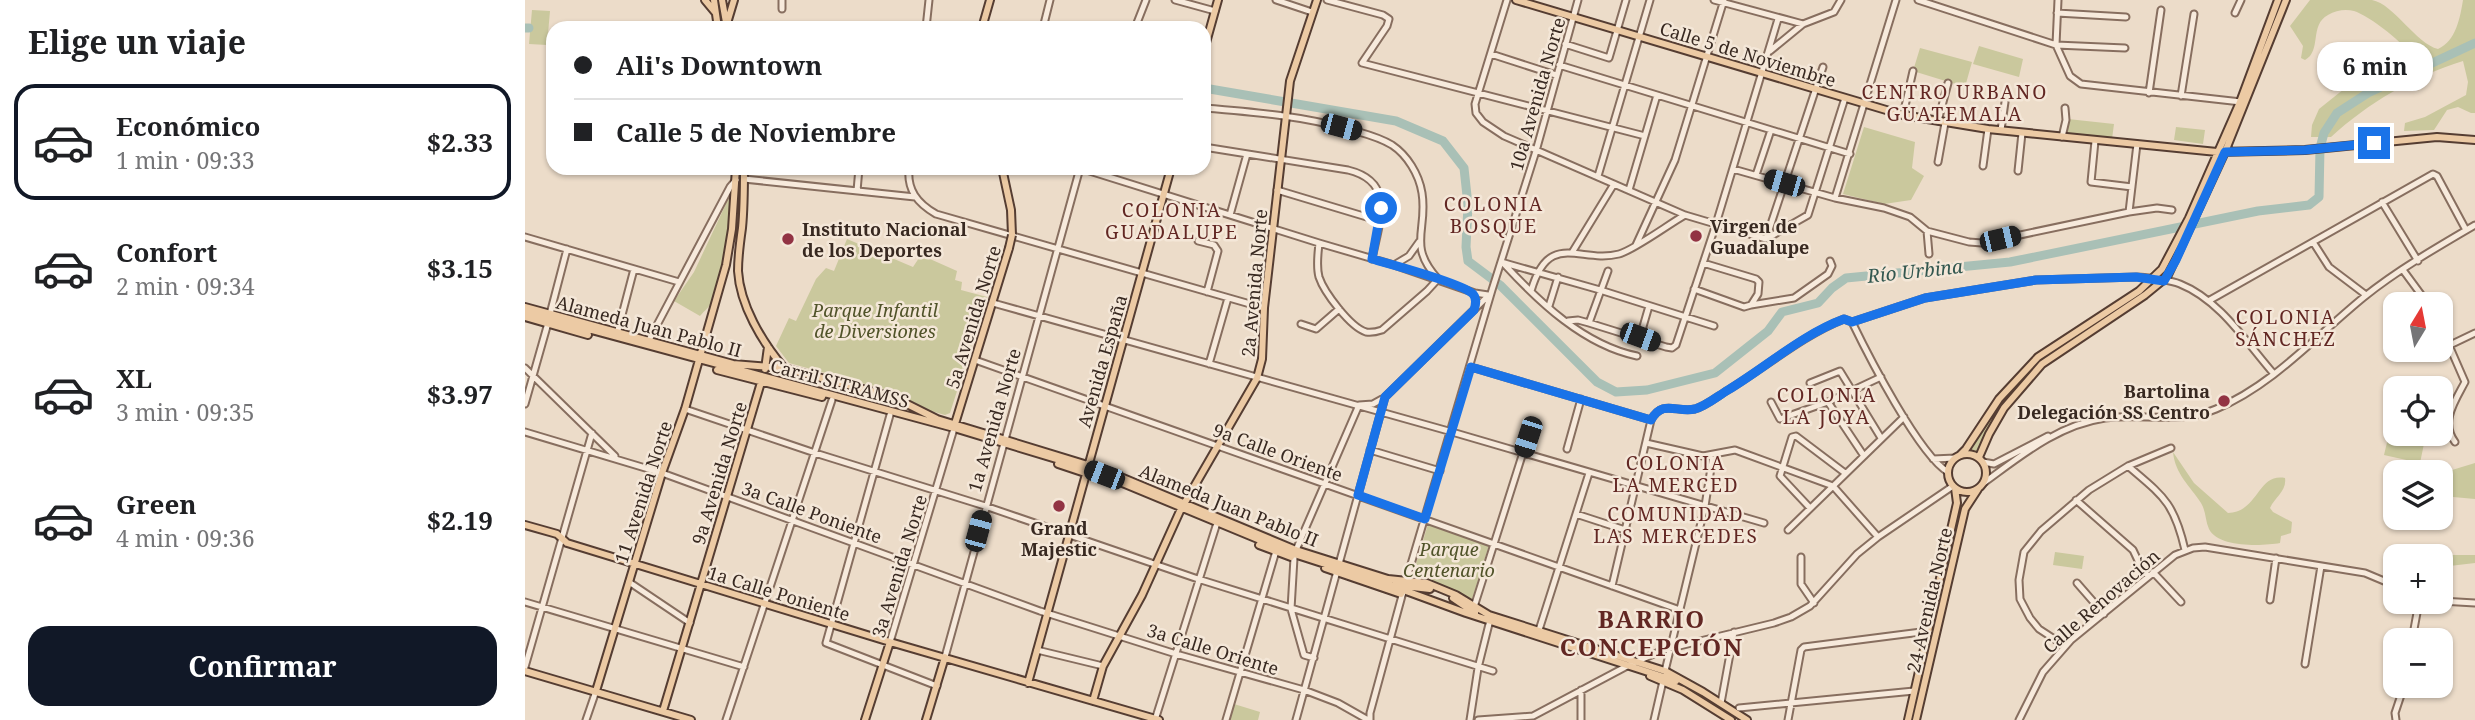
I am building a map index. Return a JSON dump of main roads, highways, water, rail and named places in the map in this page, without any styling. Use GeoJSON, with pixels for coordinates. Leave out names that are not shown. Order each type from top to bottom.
{"type":"FeatureCollection","features":[{"type":"Feature","properties":{"kind":"main road"},"geometry":{"type":"LineString","coordinates":[[705,0],[717,16]]}},
{"type":"Feature","properties":{"kind":"main road"},"geometry":{"type":"LineString","coordinates":[[714,0],[717,21]]}},
{"type":"Feature","properties":{"kind":"main road"},"geometry":{"type":"LineString","coordinates":[[722,0],[726,21]]}},
{"type":"Feature","properties":{"kind":"main road"},"geometry":{"type":"LineString","coordinates":[[729,21],[734,0]]}},
{"type":"Feature","properties":{"kind":"main road"},"geometry":{"type":"LineString","coordinates":[[984,21],[990,0]]}},
{"type":"Feature","properties":{"kind":"main road"},"geometry":{"type":"LineString","coordinates":[[1211,25],[1219,0]]}},
{"type":"Feature","properties":{"kind":"main road","name":"2a Avenida Norte"},"geometry":{"type":"LineString","coordinates":[[1093,701],[1103,666],[1142,595],[1182,507],[1257,379],[1262,359],[1264,308],[1289,90],[1317,0]]}},
{"type":"Feature","properties":{"kind":"main road","name":"Calle 5 de Noviembre"},"geometry":{"type":"LineString","coordinates":[[1516,0],[1903,115],[1988,129],[2221,152],[2305,150],[2437,137],[2475,140]]}},
{"type":"Feature","properties":{"kind":"main road"},"geometry":{"type":"LineString","coordinates":[[2243,103],[2278,0]]}},
{"type":"Feature","properties":{"kind":"main road"},"geometry":{"type":"LineString","coordinates":[[1981,459],[1989,434],[2004,408],[2042,363],[2164,281],[2286,0]]}},
{"type":"Feature","properties":{"kind":"main road","name":"11 Avenida Norte"},"geometry":{"type":"LineString","coordinates":[[596,691],[662,473],[685,409],[722,279],[729,253],[736,175]]}},
{"type":"Feature","properties":{"kind":"main road"},"geometry":{"type":"LineString","coordinates":[[744,175],[738,254],[739,280],[744,300],[783,368]]}},
{"type":"Feature","properties":{"kind":"main road","name":"5a Avenida Norte"},"geometry":{"type":"LineString","coordinates":[[954,428],[1009,248],[1012,231],[1011,209],[1004,175]]}},
{"type":"Feature","properties":{"kind":"main road","name":"Avenida España"},"geometry":{"type":"LineString","coordinates":[[1028,683],[1169,175]]}},
{"type":"Feature","properties":{"kind":"main road"},"geometry":{"type":"LineString","coordinates":[[1958,456],[1970,454],[1981,459],[1987,470],[1985,482],[1978,489],[1967,492],[1954,487],[1948,472],[1950,464],[1958,456],[1966,449],[1999,399],[2038,357],[2153,279],[2183,238]]}},
{"type":"Feature","properties":{"kind":"main road"},"geometry":{"type":"LineString","coordinates":[[729,253],[733,259],[738,254]]}},
{"type":"Feature","properties":{"kind":"main road"},"geometry":{"type":"LineString","coordinates":[[722,279],[731,275],[739,280]]}},
{"type":"Feature","properties":{"kind":"main road","name":"Carril SITRAMSS"},"geometry":{"type":"LineString","coordinates":[[525,312],[699,361],[763,374],[954,428]]}},
{"type":"Feature","properties":{"kind":"main road","name":"Alameda Juan Pablo II"},"geometry":{"type":"LineString","coordinates":[[525,312],[548,323],[699,361],[763,374],[783,368],[894,397],[954,428]]}},
{"type":"Feature","properties":{"kind":"main road","name":"Alameda Juan Pablo II"},"geometry":{"type":"LineString","coordinates":[[525,312],[550,314],[647,342],[699,361],[743,366],[832,400],[954,428],[1086,468],[1338,568],[1404,588],[1489,624],[1630,664],[1665,671],[1747,720]]}},
{"type":"Feature","properties":{"kind":"main road","name":"9a Avenida Norte"},"geometry":{"type":"LineString","coordinates":[[663,711],[763,374],[768,346]]}},
{"type":"Feature","properties":{"kind":"main road","name":"Carril SITRAMSS"},"geometry":{"type":"LineString","coordinates":[[763,374],[792,373],[891,400],[933,423]]}},
{"type":"Feature","properties":{"kind":"main road","name":"24 Avenida Norte"},"geometry":{"type":"LineString","coordinates":[[1908,720],[1957,503],[1954,487]]}},
{"type":"Feature","properties":{"kind":"main road","name":"24 Avenida Norte"},"geometry":{"type":"LineString","coordinates":[[1916,720],[1965,509],[1978,489]]}},
{"type":"Feature","properties":{"kind":"main road"},"geometry":{"type":"LineString","coordinates":[[1182,507],[1294,554],[1630,664],[1685,685],[1740,720]]}},
{"type":"Feature","properties":{"kind":"main road","name":"Alameda Juan Pablo II"},"geometry":{"type":"LineString","coordinates":[[1182,507],[1216,526],[1294,558],[1388,579],[1404,588],[1421,582],[1451,592],[1489,615],[1539,630],[1630,664],[1683,690],[1720,716],[1731,720]]}},
{"type":"Feature","properties":{"kind":"main road","name":"1a Calle Poniente"},"geometry":{"type":"LineString","coordinates":[[525,525],[562,538],[567,543],[634,564],[1157,720]]}},
{"type":"Feature","properties":{"kind":"main road"},"geometry":{"type":"LineString","coordinates":[[1404,588],[1426,587],[1450,596],[1483,618]]}},
{"type":"Feature","properties":{"kind":"main road","name":"3a Avenida Norte"},"geometry":{"type":"LineString","coordinates":[[865,720],[890,642]]}},
{"type":"Feature","properties":{"kind":"main road","name":"1a Avenida Norte"},"geometry":{"type":"LineString","coordinates":[[926,720],[944,657]]}},
{"type":"Feature","properties":{"kind":"main road"},"geometry":{"type":"LineString","coordinates":[[525,669],[691,720]]}},
{"type":"Feature","properties":{"kind":"waterway","name":"Río Urbina"},"geometry":{"type":"LineString","coordinates":[[1211,89],[1396,121],[1443,141],[1464,168],[1468,205],[1468,261],[1500,285],[1597,382],[1616,392],[1647,390],[1715,373],[1768,331],[1782,312],[1818,303],[1846,278],[2010,262],[2258,211],[2309,205],[2319,197],[2320,148],[2324,133],[2337,113],[2368,93],[2475,43]]}},
{"type":"Feature","properties":{"kind":"place","name":"Virgen de Guadalupe"},"geometry":{"type":"Point","coordinates":[1696,236]}},
{"type":"Feature","properties":{"kind":"place","name":"Instituto Nacional de los Deportes"},"geometry":{"type":"Point","coordinates":[788,239]}},
{"type":"Feature","properties":{"kind":"place","name":"Bartolina Delegación SS Centro"},"geometry":{"type":"Point","coordinates":[2224,401]}},
{"type":"Feature","properties":{"kind":"place","name":"Grand Majestic"},"geometry":{"type":"Point","coordinates":[1059,506]}},
{"type":"Feature","properties":{"kind":"district","name":"CENTRO URBANO GUATEMALA"},"geometry":{"type":"Point","coordinates":[1955,103]}},
{"type":"Feature","properties":{"kind":"district","name":"COLONIA BOSQUE"},"geometry":{"type":"Point","coordinates":[1494,215]}},
{"type":"Feature","properties":{"kind":"district","name":"COLONIA GUADALUPE"},"geometry":{"type":"Point","coordinates":[1172,221]}},
{"type":"Feature","properties":{"kind":"district","name":"COLONIA SÁNCHEZ"},"geometry":{"type":"Point","coordinates":[2286,328]}},
{"type":"Feature","properties":{"kind":"district","name":"COLONIA LA JOYA"},"geometry":{"type":"Point","coordinates":[1827,406]}},
{"type":"Feature","properties":{"kind":"district","name":"COLONIA LA MERCED"},"geometry":{"type":"Point","coordinates":[1676,474]}},
{"type":"Feature","properties":{"kind":"district","name":"COMUNIDAD LAS MERCEDES"},"geometry":{"type":"Point","coordinates":[1676,525]}},
{"type":"Feature","properties":{"kind":"district","name":"BARRIO CONCEPCIÓN"},"geometry":{"type":"Point","coordinates":[1652,632]}},
{"type":"Feature","properties":{"kind":"park label","name":"Parque Infantil de Diversiones"},"geometry":{"type":"Point","coordinates":[875,320]}},
{"type":"Feature","properties":{"kind":"park label","name":"Parque Centenario"},"geometry":{"type":"Point","coordinates":[1449,559]}}]}
